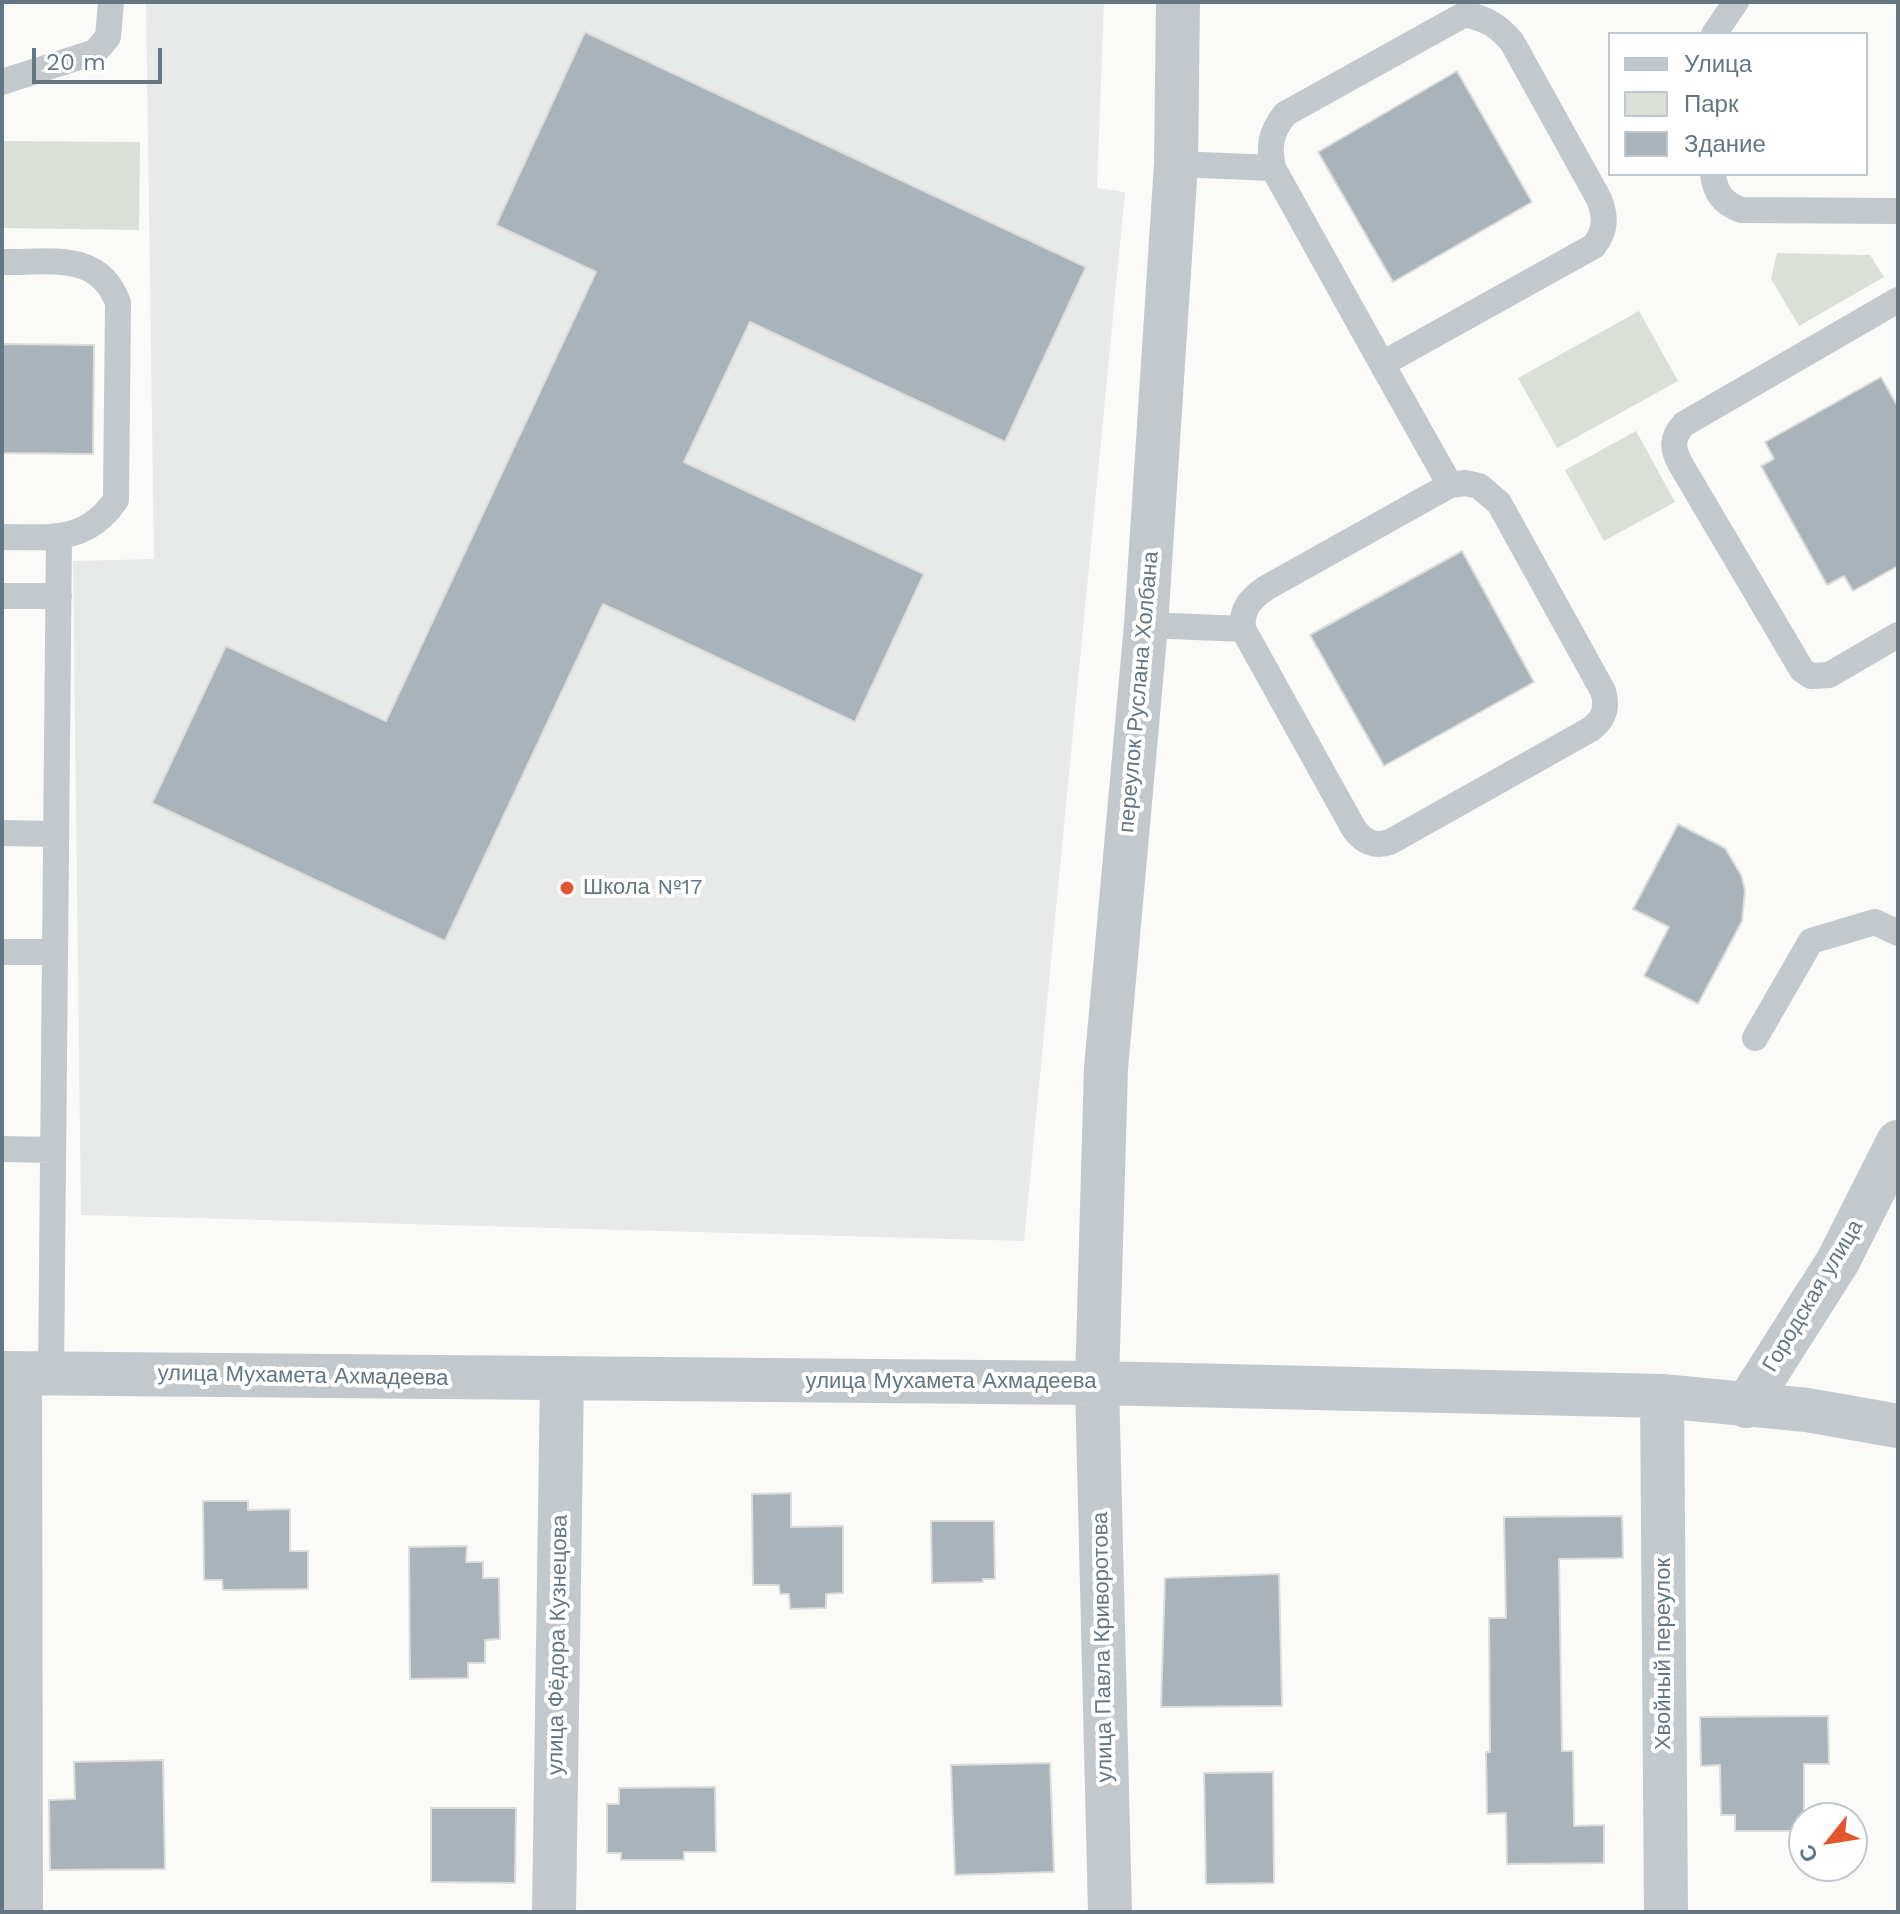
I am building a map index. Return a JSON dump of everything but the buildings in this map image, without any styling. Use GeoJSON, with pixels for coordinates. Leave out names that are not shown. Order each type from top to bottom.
{"type":"FeatureCollection","features":[{"type":"Feature","properties":{"kind":"street","name":"переулок Руслана Холбана"},"geometry":{"type":"LineString","coordinates":[[1097,1383],[1106,1068],[1146,625],[1176,164],[1178,2]]}},
{"type":"Feature","properties":{"kind":"street","name":"Городская улица"},"geometry":{"type":"LineString","coordinates":[[1746,1406],[1838,1261],[1898,1142]]}},
{"type":"Feature","properties":{"kind":"street","name":"улица Мухамета Ахмадеева"},"geometry":{"type":"LineString","coordinates":[[24,1373],[1097,1383],[1662,1396],[1807,1410],[1898,1426]]}},
{"type":"Feature","properties":{"kind":"street"},"geometry":{"type":"LineString","coordinates":[[21,1912],[24,1373]]}},
{"type":"Feature","properties":{"kind":"street","name":"улица Фёдора Кузнецова"},"geometry":{"type":"LineString","coordinates":[[554,1912],[562,1378]]}},
{"type":"Feature","properties":{"kind":"street","name":"улица Павла Криворотова"},"geometry":{"type":"LineString","coordinates":[[1097,1383],[1110,1912]]}},
{"type":"Feature","properties":{"kind":"street","name":"Хвойный переулок"},"geometry":{"type":"LineString","coordinates":[[1662,1396],[1666,1912]]}},
{"type":"Feature","properties":{"kind":"lane"},"geometry":{"type":"LineString","coordinates":[[2,82],[95,52],[108,37],[111,2]]}},
{"type":"Feature","properties":{"kind":"lane"},"geometry":{"type":"LineString","coordinates":[[1715,32],[1736,2]]}},
{"type":"Feature","properties":{"kind":"lane"},"geometry":{"type":"LineString","coordinates":[[1382,364],[1594,246],[1604,225],[1605,212],[1599,199],[1512,42],[1501,28],[1461,8],[1285,114],[1276,126],[1270,153],[1273,168],[1382,364],[1450,485]]}},
{"type":"Feature","properties":{"kind":"lane"},"geometry":{"type":"LineString","coordinates":[[1176,164],[1273,168]]}},
{"type":"Feature","properties":{"kind":"lane"},"geometry":{"type":"LineString","coordinates":[[1713,176],[1716,190],[1724,201],[1741,210],[1898,211]]}},
{"type":"Feature","properties":{"kind":"lane"},"geometry":{"type":"LineString","coordinates":[[2,262],[79,264],[103,277],[118,303],[116,500],[107,513],[89,528],[59,537],[2,537]]}},
{"type":"Feature","properties":{"kind":"lane"},"geometry":{"type":"LineString","coordinates":[[1898,300],[1684,424],[1674,440],[1674,452],[1681,465],[1802,670],[1811,676],[1829,675],[1898,635]]}},
{"type":"Feature","properties":{"kind":"lane"},"geometry":{"type":"LineString","coordinates":[[1465,483],[1479,486],[1499,503],[1603,691],[1607,702],[1605,713],[1591,729],[1390,842],[1372,844],[1363,840],[1354,829],[1243,629],[1244,610],[1258,593],[1450,485],[1465,483]]}},
{"type":"Feature","properties":{"kind":"lane"},"geometry":{"type":"LineString","coordinates":[[24,1373],[53,1150],[59,537]]}},
{"type":"Feature","properties":{"kind":"lane"},"geometry":{"type":"LineString","coordinates":[[2,596],[59,596]]}},
{"type":"Feature","properties":{"kind":"lane"},"geometry":{"type":"LineString","coordinates":[[1146,625],[1243,629]]}},
{"type":"Feature","properties":{"kind":"lane"},"geometry":{"type":"LineString","coordinates":[[2,833],[56,834]]}},
{"type":"Feature","properties":{"kind":"lane"},"geometry":{"type":"LineString","coordinates":[[1755,1038],[1811,941],[1875,922],[1898,933]]}},
{"type":"Feature","properties":{"kind":"lane"},"geometry":{"type":"LineString","coordinates":[[2,952],[55,952]]}},
{"type":"Feature","properties":{"kind":"lane"},"geometry":{"type":"LineString","coordinates":[[2,1149],[53,1150]]}},
{"type":"Feature","properties":{"kind":"shaded area","name":"Школа №17"},"geometry":{"type":"Polygon","coordinates":[[[146,2],[1104,2],[1097,188],[1125,192],[1024,1241],[81,1215],[73,561],[154,559],[146,2]]]}},
{"type":"Feature","properties":{"kind":"green space"},"geometry":{"type":"Polygon","coordinates":[[[2,141],[140,142],[139,230],[2,228],[2,141]]]}},
{"type":"Feature","properties":{"kind":"green space"},"geometry":{"type":"Polygon","coordinates":[[[1777,253],[1870,255],[1884,277],[1799,326],[1771,279],[1777,253]]]}},
{"type":"Feature","properties":{"kind":"green space"},"geometry":{"type":"Polygon","coordinates":[[[1639,311],[1678,381],[1557,448],[1518,378],[1639,311]]]}},
{"type":"Feature","properties":{"kind":"green space"},"geometry":{"type":"Polygon","coordinates":[[[1636,431],[1675,502],[1604,541],[1565,470],[1636,431]]]}},
{"type":"Feature","properties":{"kind":"place","name":"Школа №17"},"geometry":{"type":"Point","coordinates":[567,888]}}]}
